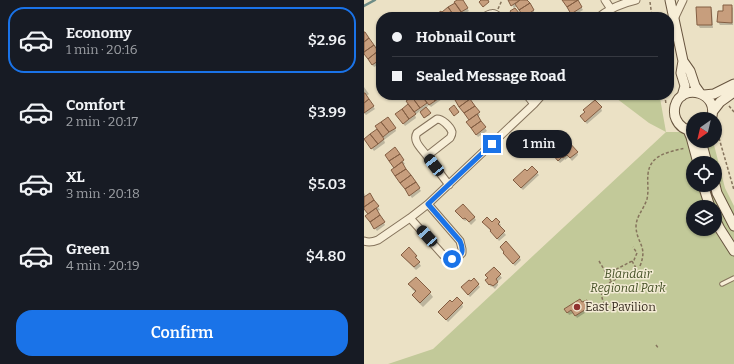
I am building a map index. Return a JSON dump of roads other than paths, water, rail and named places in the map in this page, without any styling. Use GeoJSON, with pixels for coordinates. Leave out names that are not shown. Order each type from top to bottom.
{"type":"FeatureCollection","features":[{"type":"Feature","properties":{"kind":"street"},"geometry":{"type":"LineString","coordinates":[[605,0],[611,9]]}},
{"type":"Feature","properties":{"kind":"street"},"geometry":{"type":"LineString","coordinates":[[606,12],[622,4],[636,0]]}},
{"type":"Feature","properties":{"kind":"street"},"geometry":{"type":"LineString","coordinates":[[670,0],[671,12]]}},
{"type":"Feature","properties":{"kind":"street"},"geometry":{"type":"LineString","coordinates":[[674,16],[683,0]]}},
{"type":"Feature","properties":{"kind":"street"},"geometry":{"type":"LineString","coordinates":[[674,31],[683,60],[690,71],[695,86],[710,102],[712,112]]}},
{"type":"Feature","properties":{"kind":"street"},"geometry":{"type":"LineString","coordinates":[[682,96],[685,86],[682,72],[683,60]]}},
{"type":"Feature","properties":{"kind":"street"},"geometry":{"type":"LineString","coordinates":[[686,128],[677,122],[674,110],[675,104],[682,96],[689,92],[714,94],[734,84]]}},
{"type":"Feature","properties":{"kind":"street"},"geometry":{"type":"LineString","coordinates":[[714,112],[720,102],[734,92]]}},
{"type":"Feature","properties":{"kind":"street"},"geometry":{"type":"LineString","coordinates":[[531,100],[534,104]]}},
{"type":"Feature","properties":{"kind":"street"},"geometry":{"type":"LineString","coordinates":[[364,241],[373,242],[378,240],[428,204],[538,100]]}},
{"type":"Feature","properties":{"kind":"street"},"geometry":{"type":"LineString","coordinates":[[427,156],[452,136],[451,130],[444,121],[437,119],[417,133],[414,138],[427,156],[449,185]]}},
{"type":"Feature","properties":{"kind":"street"},"geometry":{"type":"LineString","coordinates":[[717,192],[734,226]]}},
{"type":"Feature","properties":{"kind":"street"},"geometry":{"type":"LineString","coordinates":[[410,218],[443,255],[452,259],[459,256],[462,253],[460,241],[428,204]]}},
{"type":"Feature","properties":{"kind":"street"},"geometry":{"type":"LineString","coordinates":[[722,232],[734,251]]}},
{"type":"Feature","properties":{"kind":"lane"},"geometry":{"type":"LineString","coordinates":[[722,284],[734,278]]}},
{"type":"Feature","properties":{"kind":"waterway"},"geometry":{"type":"LineString","coordinates":[[364,6],[375,0]]}},
{"type":"Feature","properties":{"kind":"place","name":"East Pavilion"},"geometry":{"type":"Point","coordinates":[577,307]}},
{"type":"Feature","properties":{"kind":"park label","name":"Blandair Regional Park"},"geometry":{"type":"Point","coordinates":[628,281]}}]}
